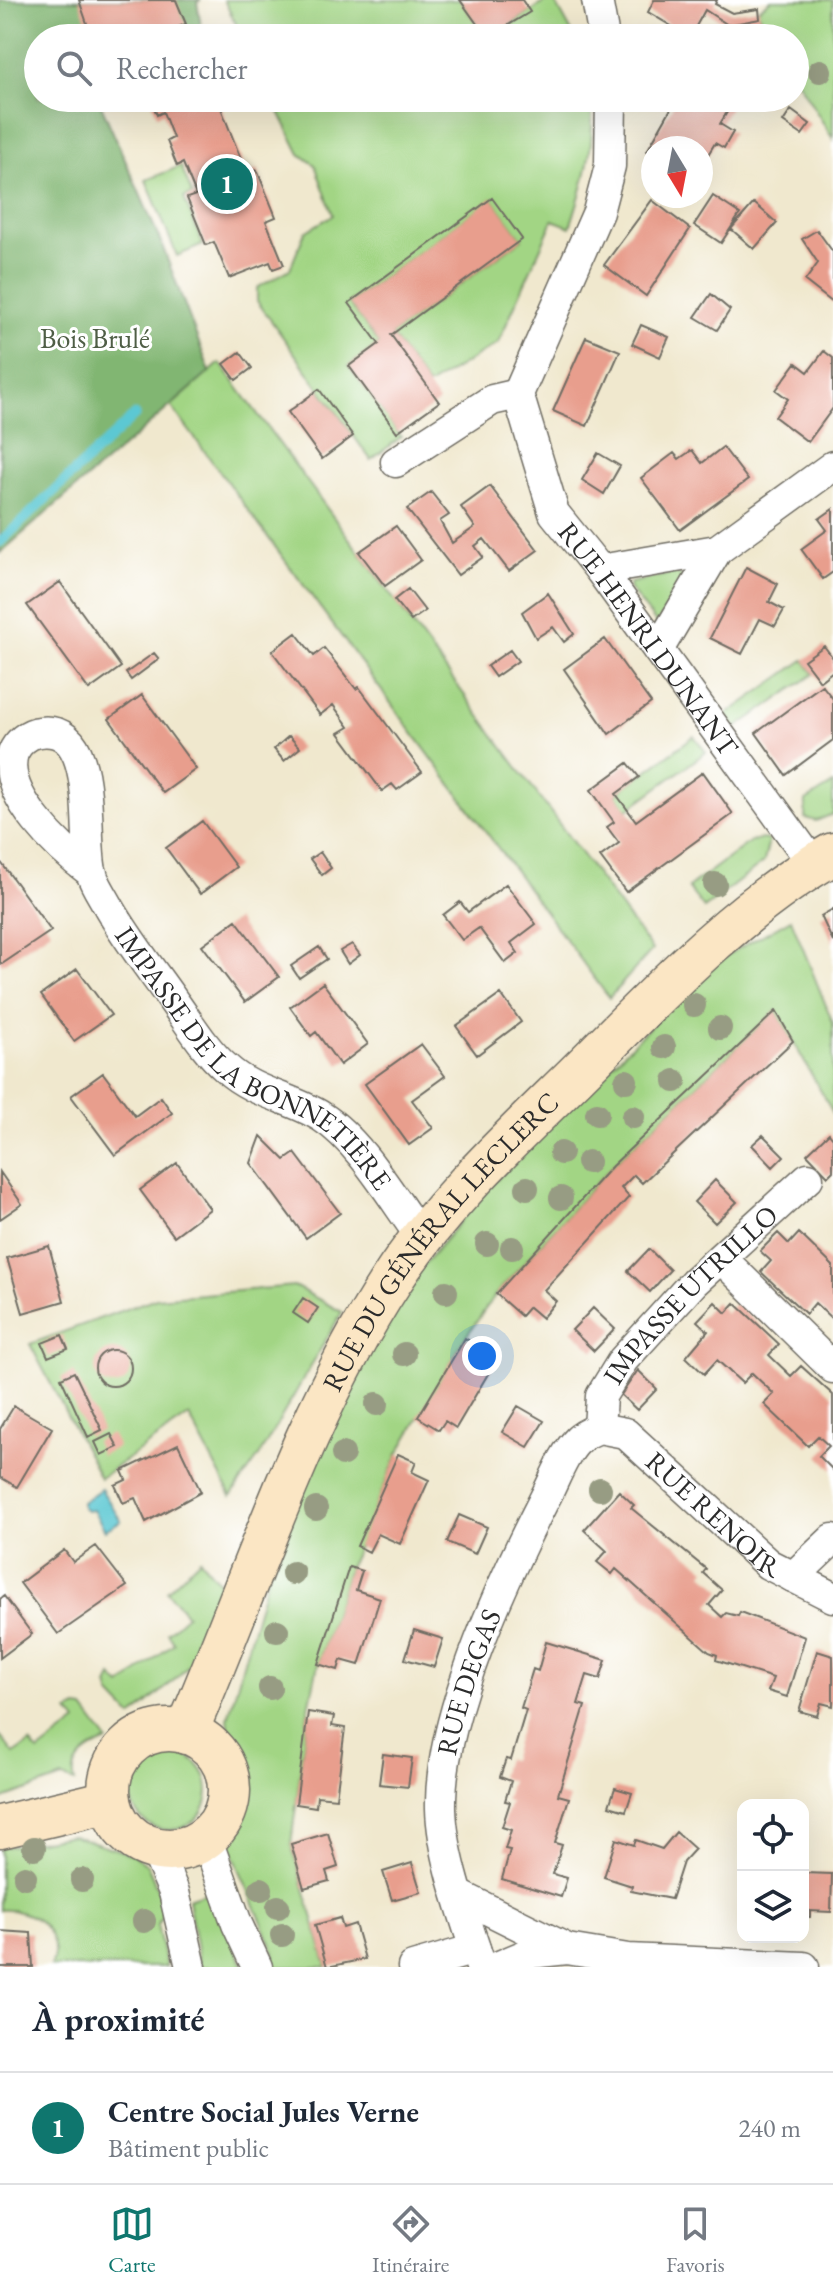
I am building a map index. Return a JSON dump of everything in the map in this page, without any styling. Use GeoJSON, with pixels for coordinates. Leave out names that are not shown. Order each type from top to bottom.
{"type":"FeatureCollection","features":[{"type":"Feature","properties":{"kind":"street"},"geometry":{"type":"LineString","coordinates":[[597,0],[601,24]]}},
{"type":"Feature","properties":{"kind":"street"},"geometry":{"type":"LineString","coordinates":[[396,462],[492,400],[518,394],[598,212],[610,166],[611,112]]}},
{"type":"Feature","properties":{"kind":"street","name":"RUE HENRI DUNANT"},"geometry":{"type":"LineString","coordinates":[[518,394],[554,513],[823,860]]}},
{"type":"Feature","properties":{"kind":"street"},"geometry":{"type":"LineString","coordinates":[[658,650],[717,550],[833,466]]}},
{"type":"Feature","properties":{"kind":"street"},"geometry":{"type":"LineString","coordinates":[[600,570],[717,550]]}},
{"type":"Feature","properties":{"kind":"street","name":"RUE DU GÉNÉRAL LECLERC"},"geometry":{"type":"LineString","coordinates":[[186,1733],[255,1557],[313,1427],[391,1281],[422,1238],[473,1180],[651,1000],[823,860]]}},
{"type":"Feature","properties":{"kind":"street","name":"IMPASSE DE LA BONNETIÈRE"},"geometry":{"type":"LineString","coordinates":[[92,873],[120,926],[210,1052],[256,1090],[312,1111],[333,1125],[422,1238]]}},
{"type":"Feature","properties":{"kind":"street","name":"IMPASSE UTRILLO"},"geometry":{"type":"LineString","coordinates":[[599,1428],[599,1409],[611,1376],[694,1282],[808,1178]]}},
{"type":"Feature","properties":{"kind":"street"},"geometry":{"type":"LineString","coordinates":[[721,1258],[833,1368]]}},
{"type":"Feature","properties":{"kind":"street","name":"RUE RENOIR"},"geometry":{"type":"LineString","coordinates":[[599,1428],[625,1433],[768,1564],[833,1597]]}},
{"type":"Feature","properties":{"kind":"street","name":"RUE DEGAS"},"geometry":{"type":"LineString","coordinates":[[484,1961],[461,1896],[441,1807],[452,1738],[469,1672],[516,1556],[568,1453],[584,1435],[599,1428]]}},
{"type":"Feature","properties":{"kind":"street"},"geometry":{"type":"LineString","coordinates":[[793,1577],[833,1539]]}},
{"type":"Feature","properties":{"kind":"street"},"geometry":{"type":"LineString","coordinates":[[155,1732],[186,1733],[207,1743],[226,1772],[226,1808],[206,1837],[187,1847],[155,1848],[137,1840],[122,1827],[110,1801],[112,1771],[129,1746],[155,1732]]}},
{"type":"Feature","properties":{"kind":"street"},"geometry":{"type":"LineString","coordinates":[[0,1827],[110,1801]]}},
{"type":"Feature","properties":{"kind":"street"},"geometry":{"type":"LineString","coordinates":[[206,1837],[237,1924],[257,1967]]}},
{"type":"Feature","properties":{"kind":"street"},"geometry":{"type":"LineString","coordinates":[[155,1848],[174,1892],[191,1967]]}},
{"type":"Feature","properties":{"kind":"street"},"geometry":{"type":"LineString","coordinates":[[461,1896],[567,1949]]}},
{"type":"Feature","properties":{"kind":"street"},"geometry":{"type":"LineString","coordinates":[[413,1967],[567,1949],[628,1959],[804,1967]]}},
{"type":"Feature","properties":{"kind":"green space","name":"Bois Brulé"},"geometry":{"type":"Polygon","coordinates":[[[0,0],[201,0],[197,2],[201,24],[24,24],[24,112],[104,112],[160,240],[210,372],[0,553],[0,0]]]}},
{"type":"Feature","properties":{"kind":"green space"},"geometry":{"type":"Polygon","coordinates":[[[224,0],[460,0],[477,24],[236,24],[224,0]]]}},
{"type":"Feature","properties":{"kind":"green space"},"geometry":{"type":"Polygon","coordinates":[[[548,0],[554,0],[567,24],[512,24],[548,0]]]}},
{"type":"Feature","properties":{"kind":"green space"},"geometry":{"type":"Polygon","coordinates":[[[771,0],[833,0],[833,139],[809,100],[809,24],[765,24],[757,10],[771,0]]]}},
{"type":"Feature","properties":{"kind":"green space"},"geometry":{"type":"Polygon","coordinates":[[[279,112],[592,112],[592,131],[584,179],[570,227],[553,220],[498,343],[428,386],[391,335],[522,239],[492,199],[349,303],[379,344],[349,366],[401,437],[371,460],[257,301],[257,288],[290,269],[305,232],[333,215],[315,165],[300,154],[279,112]]]}},
{"type":"Feature","properties":{"kind":"green space"},"geometry":{"type":"Polygon","coordinates":[[[181,166],[192,194],[184,198],[203,245],[177,256],[146,180],[181,166]]]}},
{"type":"Feature","properties":{"kind":"green space"},"geometry":{"type":"Polygon","coordinates":[[[220,363],[652,950],[609,998],[171,406],[220,363]]]}},
{"type":"Feature","properties":{"kind":"green space"},"geometry":{"type":"Polygon","coordinates":[[[675,573],[681,575],[683,582],[657,624],[629,588],[630,583],[675,573]]]}},
{"type":"Feature","properties":{"kind":"green space"},"geometry":{"type":"Polygon","coordinates":[[[804,660],[814,674],[736,728],[726,715],[804,660]]]}},
{"type":"Feature","properties":{"kind":"green space"},"geometry":{"type":"Polygon","coordinates":[[[694,736],[706,752],[627,810],[616,794],[694,736]]]}},
{"type":"Feature","properties":{"kind":"green space"},"geometry":{"type":"Polygon","coordinates":[[[833,784],[833,814],[816,821],[805,818],[806,801],[833,784]]]}},
{"type":"Feature","properties":{"kind":"green space"},"geometry":{"type":"Polygon","coordinates":[[[769,840],[764,862],[704,908],[688,888],[751,841],[769,840]]]}},
{"type":"Feature","properties":{"kind":"green space"},"geometry":{"type":"Polygon","coordinates":[[[791,919],[833,1023],[833,1113],[776,1011],[612,1166],[496,1294],[465,1338],[398,1454],[349,1567],[318,1664],[308,1712],[291,1844],[327,1967],[270,1967],[275,1953],[227,1840],[237,1826],[243,1797],[228,1718],[273,1556],[391,1303],[492,1184],[715,962],[791,919]]]}},
{"type":"Feature","properties":{"kind":"green space"},"geometry":{"type":"Polygon","coordinates":[[[294,1286],[342,1312],[259,1456],[231,1496],[189,1416],[100,1478],[30,1344],[156,1298],[294,1286]]]}},
{"type":"Feature","properties":{"kind":"green space"},"geometry":{"type":"Polygon","coordinates":[[[200,1559],[225,1589],[209,1633],[187,1667],[132,1717],[111,1695],[108,1685],[112,1677],[121,1686],[174,1643],[167,1633],[187,1615],[167,1591],[200,1559]]]}},
{"type":"Feature","properties":{"kind":"green space"},"geometry":{"type":"Polygon","coordinates":[[[84,1709],[108,1741],[82,1756],[75,1768],[75,1782],[62,1778],[0,1800],[0,1736],[14,1754],[30,1743],[38,1752],[77,1722],[69,1712],[84,1709]]]}},
{"type":"Feature","properties":{"kind":"green space"},"geometry":{"type":"Polygon","coordinates":[[[161,1752],[177,1752],[191,1758],[202,1769],[208,1791],[202,1813],[191,1824],[177,1830],[161,1830],[147,1824],[136,1813],[130,1799],[130,1783],[136,1769],[147,1758],[161,1752]]]}},
{"type":"Feature","properties":{"kind":"green space"},"geometry":{"type":"Polygon","coordinates":[[[72,1835],[133,1855],[147,1865],[166,1909],[157,1924],[166,1967],[51,1967],[53,1943],[42,1924],[23,1913],[0,1910],[0,1848],[72,1835]]]}},
{"type":"Feature","properties":{"kind":"green space"},"geometry":{"type":"Polygon","coordinates":[[[212,1891],[244,1967],[200,1967],[188,1899],[212,1891]]]}},
{"type":"Feature","properties":{"kind":"water"},"geometry":{"type":"Polygon","coordinates":[[[101,1489],[121,1521],[105,1530],[93,1510],[86,1511],[82,1507],[82,1502],[101,1489]]]}},
{"type":"Feature","properties":{"kind":"building"},"geometry":{"type":"Polygon","coordinates":[[[79,0],[176,0],[186,24],[87,24],[79,0]]]}},
{"type":"Feature","properties":{"kind":"building"},"geometry":{"type":"Polygon","coordinates":[[[460,0],[522,0],[530,12],[510,24],[477,24],[460,0]]]}},
{"type":"Feature","properties":{"kind":"building"},"geometry":{"type":"Polygon","coordinates":[[[654,0],[717,0],[715,4],[732,13],[759,9],[760,19],[726,24],[705,10],[697,24],[668,24],[648,12],[654,0]]]}},
{"type":"Feature","properties":{"kind":"building"},"geometry":{"type":"Polygon","coordinates":[[[163,112],[223,112],[247,174],[257,170],[276,217],[266,221],[284,265],[273,269],[270,262],[229,278],[214,242],[206,245],[187,198],[196,195],[183,163],[177,166],[167,141],[173,138],[163,112]]]}},
{"type":"Feature","properties":{"kind":"building"},"geometry":{"type":"Polygon","coordinates":[[[669,112],[727,112],[720,124],[733,132],[724,148],[715,143],[713,146],[713,136],[655,136],[669,112]]]}},
{"type":"Feature","properties":{"kind":"building"},"geometry":{"type":"Polygon","coordinates":[[[790,112],[794,112],[810,124],[802,135],[783,122],[790,112]]]}},
{"type":"Feature","properties":{"kind":"building"},"geometry":{"type":"Polygon","coordinates":[[[713,196],[740,214],[721,243],[694,225],[705,208],[713,208],[713,196]]]}},
{"type":"Feature","properties":{"kind":"building"},"geometry":{"type":"Polygon","coordinates":[[[492,198],[522,239],[391,335],[439,402],[397,432],[349,366],[379,344],[349,303],[492,198]]]}},
{"type":"Feature","properties":{"kind":"building"},"geometry":{"type":"Polygon","coordinates":[[[754,203],[777,223],[754,249],[731,229],[754,203]]]}},
{"type":"Feature","properties":{"kind":"building"},"geometry":{"type":"Polygon","coordinates":[[[646,208],[662,208],[690,229],[646,296],[604,265],[646,208]]]}},
{"type":"Feature","properties":{"kind":"building"},"geometry":{"type":"Polygon","coordinates":[[[817,230],[833,252],[833,303],[805,281],[818,263],[802,239],[817,230]]]}},
{"type":"Feature","properties":{"kind":"building"},"geometry":{"type":"Polygon","coordinates":[[[711,294],[730,310],[717,330],[695,317],[711,294]]]}},
{"type":"Feature","properties":{"kind":"building"},"geometry":{"type":"Polygon","coordinates":[[[641,325],[669,337],[660,357],[632,344],[641,325]]]}},
{"type":"Feature","properties":{"kind":"building"},"geometry":{"type":"Polygon","coordinates":[[[586,337],[620,351],[587,426],[553,411],[586,337]]]}},
{"type":"Feature","properties":{"kind":"building"},"geometry":{"type":"Polygon","coordinates":[[[824,351],[833,358],[833,408],[808,442],[775,417],[788,399],[776,390],[796,363],[808,372],[824,351]]]}},
{"type":"Feature","properties":{"kind":"building"},"geometry":{"type":"Polygon","coordinates":[[[240,352],[252,368],[236,380],[224,364],[240,352]]]}},
{"type":"Feature","properties":{"kind":"building"},"geometry":{"type":"Polygon","coordinates":[[[319,389],[353,436],[322,459],[288,412],[319,389]]]}},
{"type":"Feature","properties":{"kind":"building"},"geometry":{"type":"Polygon","coordinates":[[[723,447],[748,480],[680,530],[641,478],[674,453],[679,459],[692,450],[702,463],[723,447]]]}},
{"type":"Feature","properties":{"kind":"building"},"geometry":{"type":"Polygon","coordinates":[[[598,453],[620,466],[604,494],[582,480],[598,453]]]}},
{"type":"Feature","properties":{"kind":"building"},"geometry":{"type":"Polygon","coordinates":[[[490,486],[538,550],[509,571],[484,539],[475,546],[483,557],[458,575],[407,509],[431,492],[449,515],[440,521],[452,543],[475,527],[461,507],[490,486]]]}},
{"type":"Feature","properties":{"kind":"building"},"geometry":{"type":"Polygon","coordinates":[[[833,509],[833,572],[823,579],[801,549],[827,530],[819,519],[833,509]]]}},
{"type":"Feature","properties":{"kind":"building"},"geometry":{"type":"Polygon","coordinates":[[[396,526],[421,560],[385,586],[359,552],[396,526]]]}},
{"type":"Feature","properties":{"kind":"building"},"geometry":{"type":"Polygon","coordinates":[[[746,567],[778,584],[769,602],[784,610],[775,626],[760,619],[742,654],[710,638],[746,567]]]}},
{"type":"Feature","properties":{"kind":"building"},"geometry":{"type":"Polygon","coordinates":[[[60,582],[121,667],[89,690],[27,605],[60,582]]]}},
{"type":"Feature","properties":{"kind":"building"},"geometry":{"type":"Polygon","coordinates":[[[408,589],[425,611],[411,621],[394,600],[408,589]]]}},
{"type":"Feature","properties":{"kind":"building"},"geometry":{"type":"Polygon","coordinates":[[[548,593],[574,634],[564,642],[553,627],[536,638],[522,612],[548,593]]]}},
{"type":"Feature","properties":{"kind":"building"},"geometry":{"type":"Polygon","coordinates":[[[296,633],[314,656],[324,648],[356,689],[359,687],[422,772],[397,790],[392,784],[382,791],[339,733],[349,727],[333,705],[320,715],[272,651],[296,633]]]}},
{"type":"Feature","properties":{"kind":"building"},"geometry":{"type":"Polygon","coordinates":[[[605,639],[651,703],[609,734],[564,669],[605,639]]]}},
{"type":"Feature","properties":{"kind":"building"},"geometry":{"type":"Polygon","coordinates":[[[824,646],[833,658],[833,671],[820,681],[804,660],[824,646]]]}},
{"type":"Feature","properties":{"kind":"building"},"geometry":{"type":"Polygon","coordinates":[[[510,650],[518,661],[495,677],[487,666],[510,650]]]}},
{"type":"Feature","properties":{"kind":"building"},"geometry":{"type":"Polygon","coordinates":[[[154,653],[159,659],[131,680],[126,673],[154,653]]]}},
{"type":"Feature","properties":{"kind":"building"},"geometry":{"type":"Polygon","coordinates":[[[822,685],[833,699],[833,740],[786,775],[756,733],[822,685]]]}},
{"type":"Feature","properties":{"kind":"building"},"geometry":{"type":"Polygon","coordinates":[[[142,695],[196,769],[163,793],[109,719],[142,695]]]}},
{"type":"Feature","properties":{"kind":"building"},"geometry":{"type":"Polygon","coordinates":[[[289,736],[300,748],[284,761],[274,749],[289,736]]]}},
{"type":"Feature","properties":{"kind":"building"},"geometry":{"type":"Polygon","coordinates":[[[628,763],[639,777],[616,794],[636,821],[703,772],[733,814],[626,892],[600,857],[619,843],[607,827],[614,822],[591,790],[628,763]]]}},
{"type":"Feature","properties":{"kind":"building"},"geometry":{"type":"Polygon","coordinates":[[[202,821],[236,867],[200,894],[166,848],[202,821]]]}},
{"type":"Feature","properties":{"kind":"building"},"geometry":{"type":"Polygon","coordinates":[[[320,852],[331,868],[322,875],[310,859],[320,852]]]}},
{"type":"Feature","properties":{"kind":"building"},"geometry":{"type":"Polygon","coordinates":[[[0,861],[51,931],[2,964],[0,962],[0,861]]]}},
{"type":"Feature","properties":{"kind":"building"},"geometry":{"type":"Polygon","coordinates":[[[506,884],[536,924],[511,943],[518,953],[505,963],[479,928],[462,940],[443,915],[460,902],[468,912],[506,884]]]}},
{"type":"Feature","properties":{"kind":"building"},"geometry":{"type":"Polygon","coordinates":[[[833,909],[833,942],[821,916],[833,909]]]}},
{"type":"Feature","properties":{"kind":"building"},"geometry":{"type":"Polygon","coordinates":[[[236,920],[279,977],[245,1002],[202,945],[236,920]]]}},
{"type":"Feature","properties":{"kind":"building"},"geometry":{"type":"Polygon","coordinates":[[[352,944],[360,955],[348,964],[340,951],[352,944]]]}},
{"type":"Feature","properties":{"kind":"building"},"geometry":{"type":"Polygon","coordinates":[[[319,947],[327,959],[299,978],[291,966],[319,947]]]}},
{"type":"Feature","properties":{"kind":"building"},"geometry":{"type":"Polygon","coordinates":[[[77,969],[111,1015],[74,1041],[41,995],[77,969]]]}},
{"type":"Feature","properties":{"kind":"building"},"geometry":{"type":"Polygon","coordinates":[[[323,983],[368,1044],[340,1065],[316,1032],[311,1036],[290,1007],[323,983]]]}},
{"type":"Feature","properties":{"kind":"building"},"geometry":{"type":"Polygon","coordinates":[[[501,994],[521,1022],[477,1055],[456,1026],[501,994]]]}},
{"type":"Feature","properties":{"kind":"building"},"geometry":{"type":"Polygon","coordinates":[[[776,1011],[793,1041],[642,1183],[634,1175],[621,1188],[629,1197],[544,1290],[556,1301],[542,1318],[529,1307],[521,1316],[496,1294],[612,1166],[776,1011]]]}},
{"type":"Feature","properties":{"kind":"building"},"geometry":{"type":"Polygon","coordinates":[[[421,1044],[445,1076],[412,1100],[433,1128],[409,1145],[365,1084],[421,1044]]]}},
{"type":"Feature","properties":{"kind":"building"},"geometry":{"type":"Polygon","coordinates":[[[103,1073],[135,1116],[161,1097],[172,1113],[115,1155],[71,1096],[103,1073]]]}},
{"type":"Feature","properties":{"kind":"building"},"geometry":{"type":"Polygon","coordinates":[[[829,1133],[833,1138],[833,1171],[828,1176],[807,1154],[829,1133]]]}},
{"type":"Feature","properties":{"kind":"building"},"geometry":{"type":"Polygon","coordinates":[[[763,1135],[784,1156],[773,1167],[752,1145],[763,1135]]]}},
{"type":"Feature","properties":{"kind":"building"},"geometry":{"type":"Polygon","coordinates":[[[261,1136],[285,1160],[295,1153],[340,1213],[306,1238],[251,1163],[261,1136]]]}},
{"type":"Feature","properties":{"kind":"building"},"geometry":{"type":"Polygon","coordinates":[[[177,1163],[210,1209],[174,1236],[140,1190],[177,1163]]]}},
{"type":"Feature","properties":{"kind":"building"},"geometry":{"type":"Polygon","coordinates":[[[0,1172],[22,1204],[0,1219],[0,1172]]]}},
{"type":"Feature","properties":{"kind":"building"},"geometry":{"type":"Polygon","coordinates":[[[715,1180],[737,1202],[715,1223],[694,1202],[715,1180]]]}},
{"type":"Feature","properties":{"kind":"building"},"geometry":{"type":"Polygon","coordinates":[[[778,1233],[789,1244],[799,1233],[833,1266],[833,1320],[815,1303],[806,1314],[761,1272],[771,1261],[760,1251],[778,1233]]]}},
{"type":"Feature","properties":{"kind":"building"},"geometry":{"type":"Polygon","coordinates":[[[49,1246],[64,1301],[23,1313],[7,1258],[49,1246]]]}},
{"type":"Feature","properties":{"kind":"building"},"geometry":{"type":"Polygon","coordinates":[[[649,1249],[670,1270],[650,1292],[628,1271],[649,1249]]]}},
{"type":"Feature","properties":{"kind":"building"},"geometry":{"type":"Polygon","coordinates":[[[303,1298],[318,1308],[308,1323],[293,1313],[303,1298]]]}},
{"type":"Feature","properties":{"kind":"building"},"geometry":{"type":"Polygon","coordinates":[[[715,1302],[726,1313],[735,1303],[779,1344],[769,1355],[791,1376],[801,1366],[833,1395],[833,1470],[819,1456],[829,1446],[818,1436],[808,1446],[764,1404],[774,1394],[752,1373],[742,1383],[717,1360],[704,1374],[686,1357],[708,1331],[697,1321],[715,1302]]]}},
{"type":"Feature","properties":{"kind":"building"},"geometry":{"type":"Polygon","coordinates":[[[593,1308],[615,1329],[594,1351],[572,1330],[593,1308]]]}},
{"type":"Feature","properties":{"kind":"building"},"geometry":{"type":"Polygon","coordinates":[[[62,1335],[68,1349],[48,1357],[42,1343],[62,1335]]]}},
{"type":"Feature","properties":{"kind":"building"},"geometry":{"type":"Polygon","coordinates":[[[465,1338],[482,1348],[476,1357],[492,1367],[456,1428],[445,1421],[439,1430],[418,1417],[465,1338]]]}},
{"type":"Feature","properties":{"kind":"building"},"geometry":{"type":"Polygon","coordinates":[[[113,1350],[126,1355],[131,1368],[126,1381],[113,1386],[100,1381],[95,1368],[100,1355],[113,1350]]]}},
{"type":"Feature","properties":{"kind":"building"},"geometry":{"type":"Polygon","coordinates":[[[638,1370],[657,1389],[637,1410],[621,1395],[638,1370]]]}},
{"type":"Feature","properties":{"kind":"building"},"geometry":{"type":"Polygon","coordinates":[[[74,1372],[102,1430],[88,1437],[61,1378],[74,1372]]]}},
{"type":"Feature","properties":{"kind":"building"},"geometry":{"type":"Polygon","coordinates":[[[14,1406],[52,1428],[17,1487],[0,1477],[0,1429],[14,1406]]]}},
{"type":"Feature","properties":{"kind":"building"},"geometry":{"type":"Polygon","coordinates":[[[518,1406],[544,1421],[528,1447],[502,1432],[518,1406]]]}},
{"type":"Feature","properties":{"kind":"building"},"geometry":{"type":"Polygon","coordinates":[[[111,1434],[118,1447],[101,1455],[95,1442],[111,1434]]]}},
{"type":"Feature","properties":{"kind":"building"},"geometry":{"type":"Polygon","coordinates":[[[178,1444],[201,1492],[146,1522],[135,1498],[123,1503],[115,1485],[126,1480],[122,1471],[178,1444]]]}},
{"type":"Feature","properties":{"kind":"building"},"geometry":{"type":"Polygon","coordinates":[[[398,1454],[416,1462],[412,1472],[429,1480],[400,1544],[378,1534],[369,1552],[357,1546],[398,1454]]]}},
{"type":"Feature","properties":{"kind":"building"},"geometry":{"type":"Polygon","coordinates":[[[619,1491],[634,1505],[631,1508],[706,1569],[703,1573],[722,1590],[709,1605],[722,1617],[726,1613],[738,1616],[740,1612],[805,1637],[787,1697],[768,1691],[773,1678],[716,1660],[717,1655],[709,1652],[616,1569],[612,1574],[597,1562],[607,1551],[584,1530],[619,1491]]]}},
{"type":"Feature","properties":{"kind":"building"},"geometry":{"type":"Polygon","coordinates":[[[459,1515],[487,1527],[475,1554],[447,1542],[459,1515]]]}},
{"type":"Feature","properties":{"kind":"building"},"geometry":{"type":"Polygon","coordinates":[[[96,1546],[127,1586],[58,1634],[20,1583],[64,1550],[73,1562],[96,1546]]]}},
{"type":"Feature","properties":{"kind":"building"},"geometry":{"type":"Polygon","coordinates":[[[349,1567],[362,1571],[356,1590],[380,1598],[359,1665],[341,1660],[338,1670],[318,1664],[349,1567]]]}},
{"type":"Feature","properties":{"kind":"building"},"geometry":{"type":"Polygon","coordinates":[[[4,1596],[32,1634],[0,1658],[0,1599],[4,1596]]]}},
{"type":"Feature","properties":{"kind":"building"},"geometry":{"type":"Polygon","coordinates":[[[414,1630],[443,1639],[434,1667],[405,1659],[414,1630]]]}},
{"type":"Feature","properties":{"kind":"building"},"geometry":{"type":"Polygon","coordinates":[[[546,1642],[606,1660],[600,1679],[587,1675],[578,1704],[585,1706],[558,1795],[569,1798],[555,1843],[562,1845],[553,1874],[567,1878],[561,1897],[502,1879],[510,1850],[505,1849],[511,1830],[502,1827],[510,1802],[505,1801],[511,1781],[500,1777],[506,1759],[511,1760],[526,1710],[521,1708],[533,1669],[538,1671],[546,1642]]]}},
{"type":"Feature","properties":{"kind":"building"},"geometry":{"type":"Polygon","coordinates":[[[817,1651],[833,1656],[833,1706],[821,1703],[817,1716],[799,1711],[817,1651]]]}},
{"type":"Feature","properties":{"kind":"building"},"geometry":{"type":"Polygon","coordinates":[[[308,1712],[334,1716],[332,1726],[345,1728],[336,1798],[317,1796],[316,1807],[296,1804],[308,1712]]]}},
{"type":"Feature","properties":{"kind":"building"},"geometry":{"type":"Polygon","coordinates":[[[383,1754],[412,1758],[408,1787],[379,1784],[383,1754]]]}},
{"type":"Feature","properties":{"kind":"building"},"geometry":{"type":"Polygon","coordinates":[[[615,1788],[632,1793],[626,1811],[609,1806],[615,1788]]]}},
{"type":"Feature","properties":{"kind":"building"},"geometry":{"type":"Polygon","coordinates":[[[676,1832],[695,1849],[683,1862],[671,1899],[631,1891],[632,1886],[604,1877],[616,1839],[634,1845],[636,1840],[662,1849],[676,1832]]]}},
{"type":"Feature","properties":{"kind":"building"},"geometry":{"type":"Polygon","coordinates":[[[328,1833],[338,1867],[326,1871],[329,1881],[304,1888],[291,1844],[328,1833]]]}},
{"type":"Feature","properties":{"kind":"building"},"geometry":{"type":"Polygon","coordinates":[[[412,1863],[421,1892],[392,1900],[383,1872],[412,1863]]]}},
{"type":"Feature","properties":{"kind":"building"},"geometry":{"type":"Polygon","coordinates":[[[809,1873],[832,1874],[831,1912],[810,1911],[810,1917],[809,1873]]]}},
{"type":"Feature","properties":{"kind":"building"},"geometry":{"type":"Polygon","coordinates":[[[340,1918],[343,1928],[355,1924],[365,1959],[327,1967],[315,1925],[340,1918]]]}},
{"type":"Feature","properties":{"kind":"building"},"geometry":{"type":"Polygon","coordinates":[[[0,1931],[31,1933],[33,1967],[0,1967],[0,1931]]]}},
{"type":"Feature","properties":{"kind":"waterway"},"geometry":{"type":"LineString","coordinates":[[0,542],[135,415]]}},
{"type":"Feature","properties":{"kind":"place","name":"Centre Social Jules Verne"},"geometry":{"type":"Point","coordinates":[227,184]}}]}
